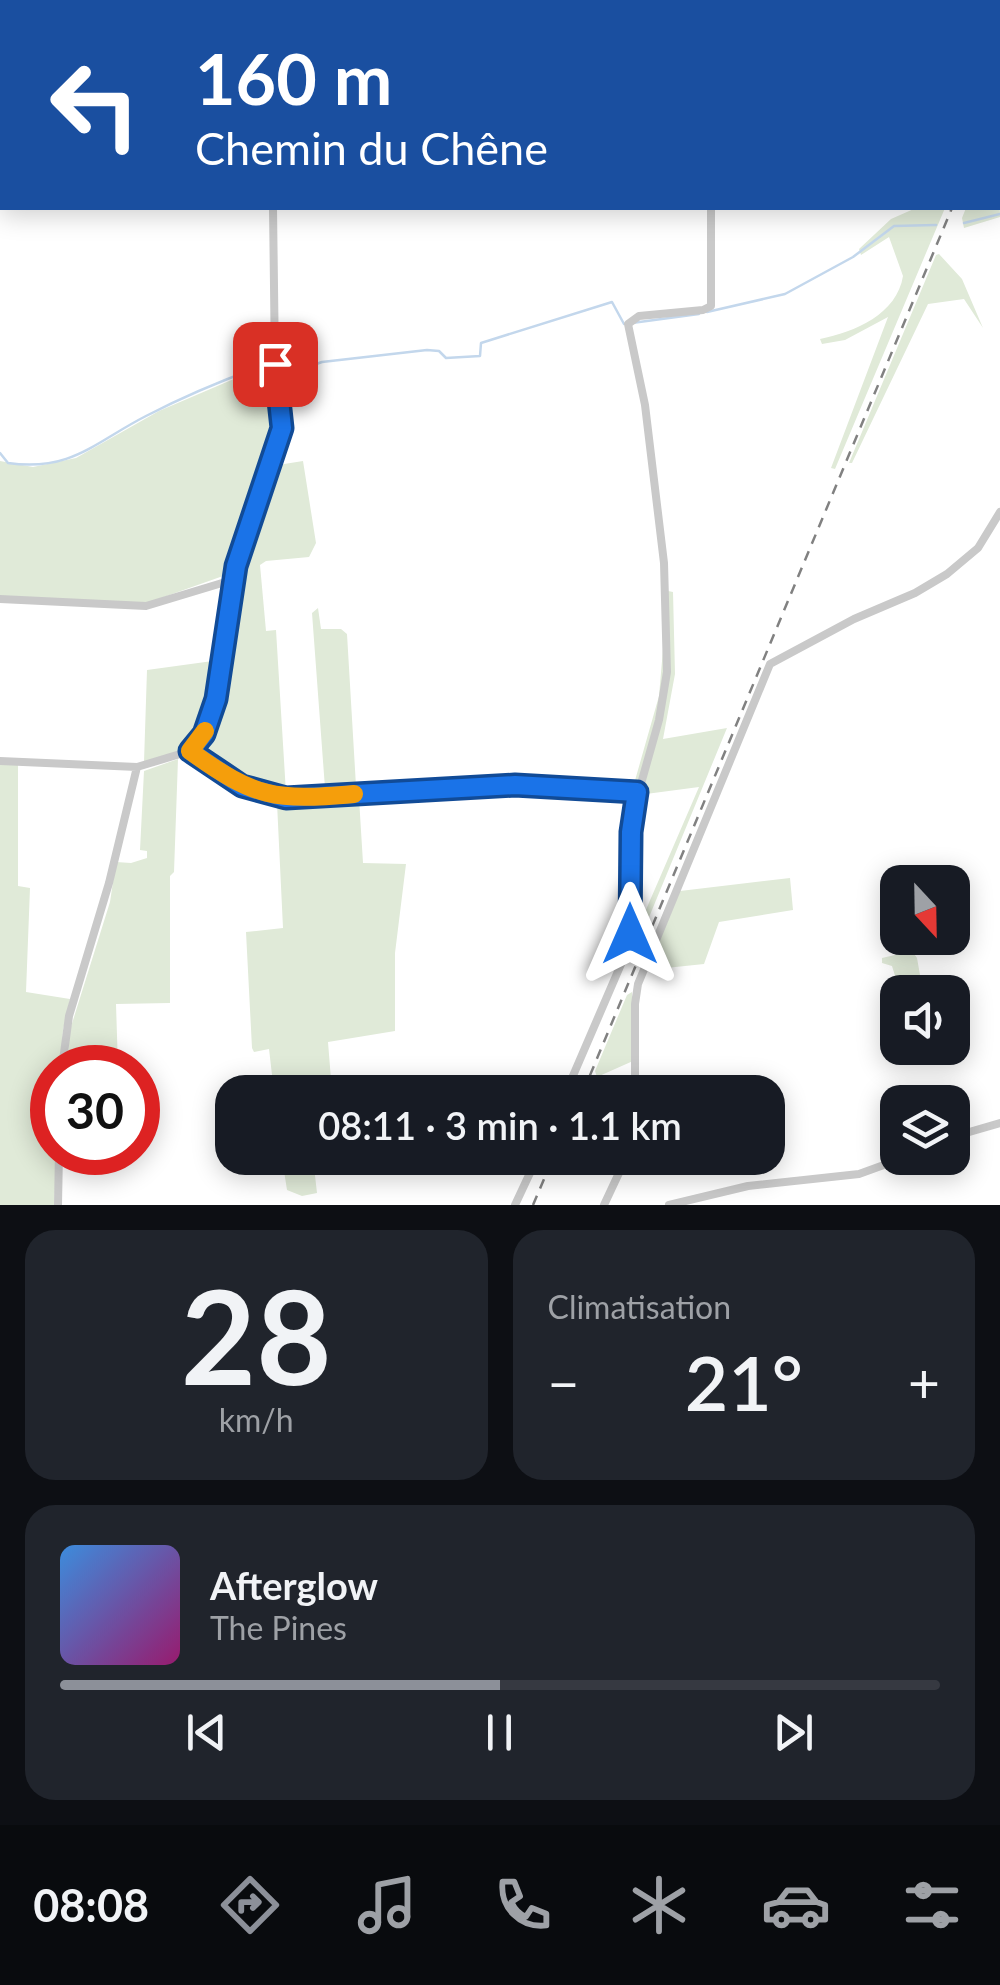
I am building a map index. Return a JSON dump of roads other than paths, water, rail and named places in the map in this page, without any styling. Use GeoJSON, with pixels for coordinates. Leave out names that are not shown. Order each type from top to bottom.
{"type":"FeatureCollection","features":[{"type":"Feature","properties":{"kind":"street"},"geometry":{"type":"LineString","coordinates":[[0,761],[137,768],[190,751],[204,734],[216,699],[232,580],[282,428],[276,370],[273,210]]}},
{"type":"Feature","properties":{"kind":"street"},"geometry":{"type":"LineString","coordinates":[[573,1075],[628,948],[631,832],[637,792],[664,700],[666,604],[648,426],[628,324],[643,316],[711,306],[711,210]]}},
{"type":"Feature","properties":{"kind":"street"},"geometry":{"type":"LineString","coordinates":[[635,1075],[634,1004],[638,984],[770,664],[947,574],[978,548],[1000,512]]}},
{"type":"Feature","properties":{"kind":"street"},"geometry":{"type":"LineString","coordinates":[[0,599],[146,606],[232,580]]}},
{"type":"Feature","properties":{"kind":"street"},"geometry":{"type":"LineString","coordinates":[[190,751],[242,786],[286,798],[515,785],[637,792]]}},
{"type":"Feature","properties":{"kind":"street"},"geometry":{"type":"LineString","coordinates":[[65,1045],[69,1016],[109,883],[137,768]]}},
{"type":"Feature","properties":{"kind":"street"},"geometry":{"type":"LineString","coordinates":[[970,1132],[1000,1123]]}},
{"type":"Feature","properties":{"kind":"street"},"geometry":{"type":"LineString","coordinates":[[669,1205],[748,1186],[860,1174],[880,1167]]}},
{"type":"Feature","properties":{"kind":"street"},"geometry":{"type":"LineString","coordinates":[[58,1205],[59,1175]]}},
{"type":"Feature","properties":{"kind":"street"},"geometry":{"type":"LineString","coordinates":[[515,1205],[529,1175]]}},
{"type":"Feature","properties":{"kind":"street"},"geometry":{"type":"LineString","coordinates":[[604,1205],[618,1175]]}},
{"type":"Feature","properties":{"kind":"waterway"},"geometry":{"type":"LineString","coordinates":[[964,223],[1000,214]]}},
{"type":"Feature","properties":{"kind":"waterway"},"geometry":{"type":"LineString","coordinates":[[707,312],[785,294],[853,257],[894,226],[936,225]]}},
{"type":"Feature","properties":{"kind":"waterway"},"geometry":{"type":"LineString","coordinates":[[0,453],[8,463],[30,465],[66,459],[174,402],[262,366],[292,369],[427,350],[439,351],[446,358],[480,356],[481,343],[612,302],[624,324]]}},
{"type":"Feature","properties":{"kind":"waterway"},"geometry":{"type":"LineString","coordinates":[[632,323],[699,314]]}},
{"type":"Feature","properties":{"kind":"railway"},"geometry":{"type":"LineString","coordinates":[[590,1075],[951,210]]}},
{"type":"Feature","properties":{"kind":"railway"},"geometry":{"type":"LineString","coordinates":[[533,1205],[546,1175]]}}]}
